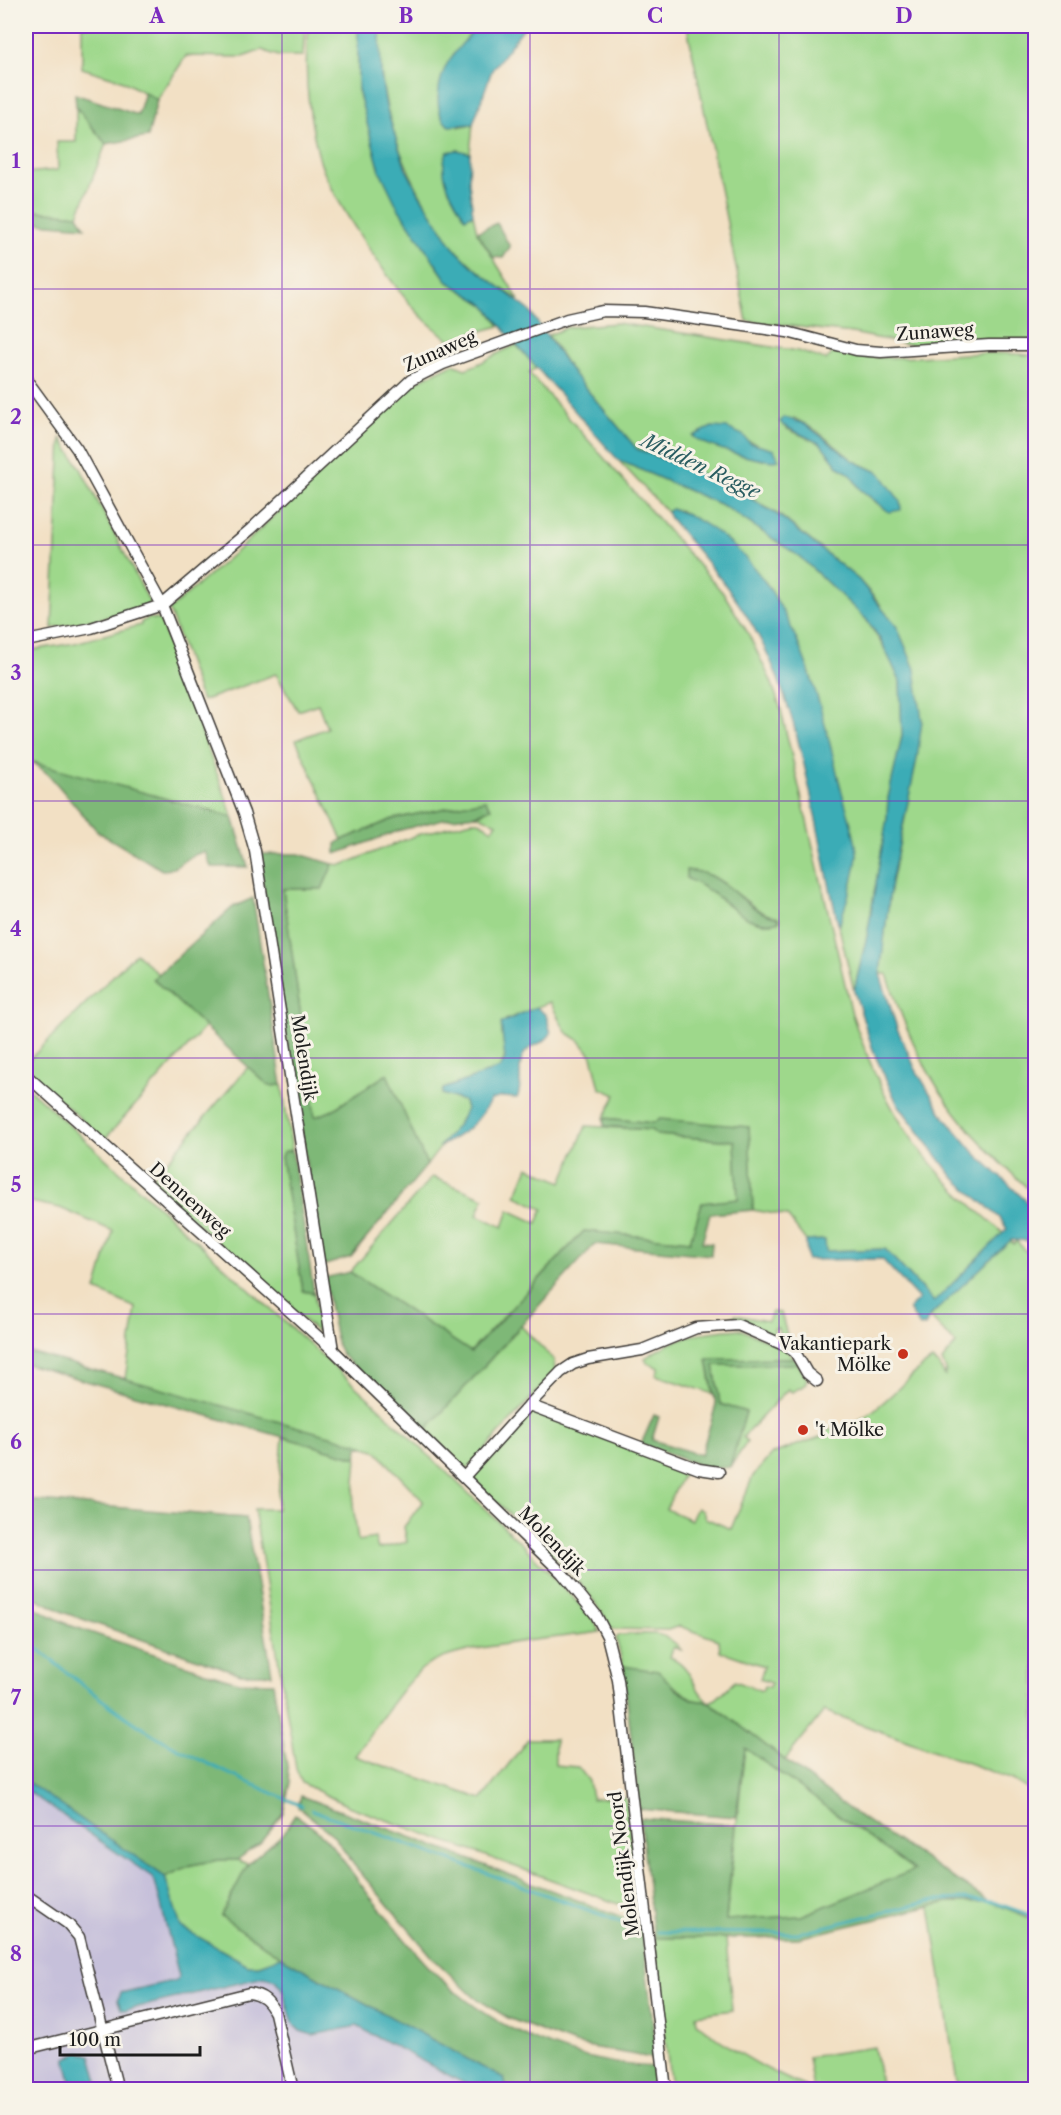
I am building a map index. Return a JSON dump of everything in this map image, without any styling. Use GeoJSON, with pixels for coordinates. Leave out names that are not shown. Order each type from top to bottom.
{"type":"FeatureCollection","features":[{"type":"Feature","properties":{"kind":"street","name":"Zunaweg"},"geometry":{"type":"LineString","coordinates":[[162,605],[251,529],[405,383],[435,367],[587,313],[621,310],[787,332],[856,350],[881,352],[989,345],[1035,345]]}},
{"type":"Feature","properties":{"kind":"street"},"geometry":{"type":"LineString","coordinates":[[26,379],[77,449],[162,605],[92,628],[26,640]]}},
{"type":"Feature","properties":{"kind":"street","name":"Molendijk"},"geometry":{"type":"LineString","coordinates":[[162,605],[244,813],[255,851],[333,1350],[562,1573],[596,1615],[607,1636]]}},
{"type":"Feature","properties":{"kind":"street","name":"Dennenweg"},"geometry":{"type":"LineString","coordinates":[[26,1075],[333,1350]]}},
{"type":"Feature","properties":{"kind":"street"},"geometry":{"type":"LineString","coordinates":[[464,1476],[561,1372],[573,1364],[588,1359],[642,1350],[696,1328],[738,1325],[792,1348],[807,1373],[816,1381]]}},
{"type":"Feature","properties":{"kind":"street"},"geometry":{"type":"LineString","coordinates":[[529,1405],[699,1469],[719,1472]]}},
{"type":"Feature","properties":{"kind":"street","name":"Molendijk Noord"},"geometry":{"type":"LineString","coordinates":[[607,1636],[620,1691],[666,2090]]}},
{"type":"Feature","properties":{"kind":"street"},"geometry":{"type":"LineString","coordinates":[[26,1895],[76,1932],[118,2090]]}},
{"type":"Feature","properties":{"kind":"street"},"geometry":{"type":"LineString","coordinates":[[26,2049],[249,1994],[259,1994],[269,2002],[275,2013],[293,2090]]}},
{"type":"Feature","properties":{"kind":"shaded area"},"geometry":{"type":"Polygon","coordinates":[[[26,1787],[159,1878],[280,1969],[488,2089],[26,2089],[26,1787]]]}},
{"type":"Feature","properties":{"kind":"green space"},"geometry":{"type":"Polygon","coordinates":[[[82,26],[305,26],[303,56],[278,56],[262,50],[243,57],[186,56],[157,100],[121,80],[82,68],[82,26]]]}},
{"type":"Feature","properties":{"kind":"green space"},"geometry":{"type":"Polygon","coordinates":[[[309,26],[358,26],[358,90],[380,171],[448,282],[485,305],[500,326],[449,340],[424,319],[394,284],[348,217],[325,175],[315,142],[309,109],[306,59],[309,26]]]}},
{"type":"Feature","properties":{"kind":"green space"},"geometry":{"type":"Polygon","coordinates":[[[380,26],[477,26],[448,64],[438,98],[458,127],[473,124],[470,153],[457,150],[448,188],[465,217],[473,214],[477,232],[519,300],[502,289],[455,249],[421,196],[392,126],[382,77],[380,26]]]}},
{"type":"Feature","properties":{"kind":"green space"},"geometry":{"type":"Polygon","coordinates":[[[687,26],[1035,26],[1035,342],[912,345],[852,333],[747,321],[687,26]]]}},
{"type":"Feature","properties":{"kind":"green space"},"geometry":{"type":"Polygon","coordinates":[[[145,92],[157,100],[148,137],[106,144],[76,107],[75,94],[138,115],[145,92]]]}},
{"type":"Feature","properties":{"kind":"green space"},"geometry":{"type":"Polygon","coordinates":[[[76,107],[106,144],[78,215],[26,210],[26,173],[58,170],[57,142],[76,142],[76,107]]]}},
{"type":"Feature","properties":{"kind":"green space"},"geometry":{"type":"Polygon","coordinates":[[[26,210],[78,215],[85,227],[26,222],[26,210]]]}},
{"type":"Feature","properties":{"kind":"green space"},"geometry":{"type":"Polygon","coordinates":[[[497,223],[510,247],[503,258],[493,257],[477,232],[497,223]]]}},
{"type":"Feature","properties":{"kind":"green space"},"geometry":{"type":"Polygon","coordinates":[[[617,323],[798,351],[826,360],[834,352],[884,358],[985,353],[1035,356],[1035,1195],[983,1145],[944,1096],[913,1042],[887,974],[880,974],[891,882],[922,720],[880,604],[859,580],[781,516],[729,485],[637,449],[572,372],[548,335],[569,327],[617,323]],[[794,418],[787,429],[821,444],[839,467],[850,474],[860,489],[883,508],[892,493],[880,473],[854,461],[817,431],[794,418]],[[712,427],[693,436],[709,445],[734,453],[772,461],[779,460],[757,444],[712,427]]]}},
{"type":"Feature","properties":{"kind":"green space"},"geometry":{"type":"Polygon","coordinates":[[[517,345],[538,367],[529,373],[724,594],[748,633],[771,681],[781,710],[852,1014],[876,1076],[905,1129],[922,1153],[965,1199],[1010,1241],[1014,1244],[1016,1241],[1035,1260],[1035,1794],[1013,1780],[824,1711],[785,1760],[709,1702],[716,1699],[735,1681],[762,1691],[764,1686],[769,1687],[771,1683],[760,1679],[764,1666],[720,1651],[719,1640],[679,1626],[668,1630],[611,1629],[586,1591],[568,1571],[473,1480],[475,1470],[529,1411],[538,1411],[685,1471],[666,1509],[691,1520],[697,1508],[703,1511],[705,1518],[731,1529],[753,1476],[772,1454],[823,1436],[824,1430],[854,1423],[882,1404],[932,1360],[945,1376],[946,1370],[942,1361],[956,1344],[930,1317],[939,1307],[885,1249],[825,1251],[825,1240],[806,1241],[787,1216],[753,1210],[749,1127],[653,1123],[604,1118],[616,1095],[600,1088],[592,1056],[580,1041],[566,1032],[550,1002],[505,1020],[502,1032],[505,1056],[500,1068],[443,1089],[442,1094],[464,1101],[466,1109],[454,1130],[427,1165],[387,1074],[331,1111],[315,1118],[283,889],[322,889],[333,864],[342,865],[417,835],[472,821],[479,821],[492,830],[497,823],[476,815],[491,808],[485,800],[393,819],[342,840],[296,740],[327,728],[318,704],[298,711],[276,674],[202,701],[169,610],[247,542],[407,386],[453,364],[465,369],[517,345]],[[710,875],[687,878],[709,890],[739,913],[778,918],[751,905],[710,875]]]}},
{"type":"Feature","properties":{"kind":"green space"},"geometry":{"type":"Polygon","coordinates":[[[61,438],[80,467],[151,605],[138,611],[52,628],[61,438]]]}},
{"type":"Feature","properties":{"kind":"green space"},"geometry":{"type":"Polygon","coordinates":[[[618,460],[724,506],[800,557],[866,619],[891,659],[900,681],[902,736],[888,798],[887,818],[867,936],[854,991],[839,927],[857,855],[809,670],[788,622],[767,584],[720,535],[679,510],[667,512],[618,460]]]}},
{"type":"Feature","properties":{"kind":"green space"},"geometry":{"type":"Polygon","coordinates":[[[149,618],[160,620],[233,817],[26,761],[26,651],[75,643],[141,625],[141,622],[149,618]]]}},
{"type":"Feature","properties":{"kind":"green space"},"geometry":{"type":"Polygon","coordinates":[[[33,762],[233,817],[248,867],[211,867],[205,852],[194,855],[174,868],[162,870],[98,832],[49,775],[33,762]]]}},
{"type":"Feature","properties":{"kind":"green space"},"geometry":{"type":"Polygon","coordinates":[[[485,800],[491,808],[476,815],[443,819],[401,830],[336,854],[336,844],[342,840],[393,819],[485,800]]]}},
{"type":"Feature","properties":{"kind":"green space"},"geometry":{"type":"Polygon","coordinates":[[[258,854],[299,854],[333,864],[322,889],[283,889],[315,1117],[331,1111],[387,1074],[427,1165],[351,1257],[322,1266],[258,854]]]}},
{"type":"Feature","properties":{"kind":"green space"},"geometry":{"type":"Polygon","coordinates":[[[686,870],[714,878],[754,908],[780,921],[769,923],[750,919],[705,888],[686,878],[686,870]]]}},
{"type":"Feature","properties":{"kind":"green space"},"geometry":{"type":"Polygon","coordinates":[[[253,898],[282,1085],[269,1086],[153,979],[233,907],[253,898]]]}},
{"type":"Feature","properties":{"kind":"green space"},"geometry":{"type":"Polygon","coordinates":[[[136,953],[158,974],[153,979],[205,1027],[104,1140],[26,1069],[26,1063],[136,953]]]}},
{"type":"Feature","properties":{"kind":"green space"},"geometry":{"type":"Polygon","coordinates":[[[248,1067],[269,1086],[282,1085],[292,1150],[283,1152],[281,1157],[303,1291],[314,1293],[319,1322],[317,1332],[150,1181],[248,1067]]]}},
{"type":"Feature","properties":{"kind":"green space"},"geometry":{"type":"Polygon","coordinates":[[[26,1086],[377,1406],[525,1547],[594,1620],[600,1632],[480,1648],[436,1661],[422,1669],[405,1687],[355,1756],[482,1799],[528,1739],[555,1739],[555,1765],[578,1767],[589,1781],[592,1799],[626,1797],[640,1912],[348,1806],[302,1783],[296,1769],[254,1509],[277,1509],[283,1437],[357,1458],[353,1505],[358,1541],[375,1538],[378,1549],[407,1542],[404,1527],[423,1501],[375,1450],[125,1379],[136,1308],[96,1290],[113,1231],[60,1208],[26,1201],[26,1086]]]}},
{"type":"Feature","properties":{"kind":"green space"},"geometry":{"type":"Polygon","coordinates":[[[604,1118],[653,1123],[660,1119],[749,1127],[753,1210],[710,1214],[702,1242],[712,1243],[711,1255],[595,1244],[424,1432],[342,1355],[337,1345],[324,1278],[350,1272],[471,1352],[584,1231],[690,1241],[702,1203],[738,1199],[735,1141],[657,1135],[651,1130],[604,1126],[604,1118]]]}},
{"type":"Feature","properties":{"kind":"green space"},"geometry":{"type":"Polygon","coordinates":[[[586,1126],[652,1130],[657,1135],[735,1141],[738,1200],[702,1203],[690,1241],[584,1231],[470,1352],[350,1272],[432,1177],[484,1198],[477,1215],[503,1227],[509,1210],[537,1223],[543,1209],[516,1196],[528,1167],[562,1182],[586,1126]]]}},
{"type":"Feature","properties":{"kind":"green space"},"geometry":{"type":"Polygon","coordinates":[[[292,1150],[314,1293],[303,1291],[281,1157],[283,1152],[292,1150]]]}},
{"type":"Feature","properties":{"kind":"green space"},"geometry":{"type":"Polygon","coordinates":[[[772,1312],[781,1313],[787,1335],[780,1336],[778,1328],[774,1329],[775,1336],[725,1322],[735,1315],[768,1321],[772,1312]]]}},
{"type":"Feature","properties":{"kind":"green space"},"geometry":{"type":"Polygon","coordinates":[[[521,1326],[554,1360],[555,1372],[468,1468],[463,1467],[424,1432],[521,1326]]]}},
{"type":"Feature","properties":{"kind":"green space"},"geometry":{"type":"Polygon","coordinates":[[[739,1329],[784,1347],[794,1358],[707,1360],[713,1394],[656,1375],[659,1368],[647,1363],[645,1358],[668,1344],[689,1336],[739,1329]]]}},
{"type":"Feature","properties":{"kind":"green space"},"geometry":{"type":"Polygon","coordinates":[[[26,1351],[366,1446],[358,1447],[357,1458],[26,1364],[26,1351]]]}},
{"type":"Feature","properties":{"kind":"green space"},"geometry":{"type":"Polygon","coordinates":[[[794,1358],[798,1364],[714,1365],[720,1404],[746,1412],[730,1467],[710,1469],[641,1444],[654,1415],[659,1417],[652,1440],[701,1455],[716,1405],[707,1359],[794,1358]]]}},
{"type":"Feature","properties":{"kind":"green space"},"geometry":{"type":"Polygon","coordinates":[[[798,1364],[807,1378],[805,1385],[792,1392],[788,1389],[743,1437],[747,1442],[730,1467],[746,1412],[720,1404],[714,1365],[798,1364]]]}},
{"type":"Feature","properties":{"kind":"green space"},"geometry":{"type":"Polygon","coordinates":[[[26,1500],[246,1518],[272,1674],[241,1674],[65,1613],[26,1593],[26,1500]]]}},
{"type":"Feature","properties":{"kind":"green space"},"geometry":{"type":"Polygon","coordinates":[[[26,1603],[69,1625],[221,1677],[238,1682],[273,1683],[290,1783],[283,1813],[261,1842],[237,1860],[218,1860],[191,1865],[165,1877],[26,1781],[26,1603]]]}},
{"type":"Feature","properties":{"kind":"green space"},"geometry":{"type":"Polygon","coordinates":[[[654,1634],[669,1638],[681,1650],[673,1647],[670,1657],[683,1665],[709,1702],[694,1700],[668,1682],[623,1666],[616,1638],[620,1635],[654,1634]]]}},
{"type":"Feature","properties":{"kind":"green space"},"geometry":{"type":"Polygon","coordinates":[[[623,1666],[658,1671],[677,1690],[694,1700],[709,1702],[850,1810],[990,1902],[948,1902],[798,1938],[654,1938],[640,1818],[735,1825],[726,1920],[801,1916],[914,1870],[745,1748],[736,1817],[639,1809],[623,1666]]]}},
{"type":"Feature","properties":{"kind":"green space"},"geometry":{"type":"Polygon","coordinates":[[[745,1748],[915,1870],[801,1916],[726,1920],[745,1748]]]}},
{"type":"Feature","properties":{"kind":"green space"},"geometry":{"type":"Polygon","coordinates":[[[301,1796],[641,1924],[657,2059],[575,2044],[508,2018],[474,1997],[435,1960],[354,1865],[333,1835],[298,1807],[301,1796]]]}},
{"type":"Feature","properties":{"kind":"green space"},"geometry":{"type":"Polygon","coordinates":[[[295,1814],[327,1840],[417,1954],[456,1992],[508,2027],[536,2040],[596,2059],[658,2067],[660,2089],[507,2089],[504,2079],[281,1957],[221,1916],[248,1864],[284,1833],[295,1814]]]}},
{"type":"Feature","properties":{"kind":"green space"},"geometry":{"type":"Polygon","coordinates":[[[218,1860],[237,1860],[248,1864],[221,1916],[281,1957],[259,1965],[248,1965],[180,1927],[165,1877],[191,1865],[218,1860]]]}},
{"type":"Feature","properties":{"kind":"green space"},"geometry":{"type":"Polygon","coordinates":[[[948,1902],[990,1902],[1035,1920],[1035,2089],[958,2089],[930,1906],[948,1902]]]}},
{"type":"Feature","properties":{"kind":"green space"},"geometry":{"type":"Polygon","coordinates":[[[654,1938],[726,1938],[732,2010],[696,2015],[697,2023],[751,2060],[811,2089],[671,2089],[654,1938]]]}},
{"type":"Feature","properties":{"kind":"green space"},"geometry":{"type":"Polygon","coordinates":[[[874,2047],[882,2089],[813,2089],[808,2057],[874,2047]]]}},
{"type":"Feature","properties":{"kind":"water"},"geometry":{"type":"Polygon","coordinates":[[[358,26],[380,26],[381,76],[386,107],[397,142],[406,169],[453,247],[471,265],[529,310],[572,372],[637,449],[729,485],[781,517],[859,580],[897,627],[915,669],[922,720],[917,759],[891,882],[880,974],[897,1028],[916,1070],[943,1115],[975,1153],[1036,1210],[1035,1241],[1011,1240],[930,1316],[925,1326],[920,1327],[909,1309],[919,1299],[882,1259],[807,1260],[806,1241],[825,1240],[826,1251],[885,1249],[934,1302],[1007,1229],[1000,1218],[953,1177],[897,1103],[874,1053],[854,991],[867,936],[887,818],[888,798],[902,736],[900,681],[880,639],[866,619],[800,557],[724,506],[618,460],[513,341],[485,305],[448,282],[398,208],[380,171],[358,90],[358,26]]]}},
{"type":"Feature","properties":{"kind":"water"},"geometry":{"type":"Polygon","coordinates":[[[477,26],[525,26],[492,70],[473,124],[449,126],[440,113],[438,96],[441,79],[450,59],[477,26]]]}},
{"type":"Feature","properties":{"kind":"water"},"geometry":{"type":"Polygon","coordinates":[[[457,150],[470,153],[469,182],[473,214],[465,218],[445,178],[444,160],[447,152],[457,150]]]}},
{"type":"Feature","properties":{"kind":"water"},"geometry":{"type":"Polygon","coordinates":[[[784,417],[805,424],[854,461],[880,473],[900,501],[901,510],[889,512],[860,489],[850,474],[839,467],[821,444],[784,426],[780,422],[784,417]]]}},
{"type":"Feature","properties":{"kind":"water"},"geometry":{"type":"Polygon","coordinates":[[[712,427],[727,428],[743,435],[750,443],[774,450],[779,460],[772,461],[734,453],[709,445],[693,436],[712,427]]]}},
{"type":"Feature","properties":{"kind":"water"},"geometry":{"type":"Polygon","coordinates":[[[671,509],[703,523],[740,552],[764,580],[783,611],[798,644],[822,714],[857,849],[850,892],[839,927],[808,780],[776,673],[751,622],[718,576],[670,518],[667,512],[671,509]]]}},
{"type":"Feature","properties":{"kind":"water"},"geometry":{"type":"Polygon","coordinates":[[[536,1007],[546,1015],[551,1033],[546,1040],[530,1048],[524,1054],[517,1098],[502,1097],[491,1100],[469,1128],[439,1147],[459,1123],[466,1109],[464,1101],[442,1094],[443,1089],[500,1068],[505,1059],[501,1023],[536,1007]]]}},
{"type":"Feature","properties":{"kind":"water"},"geometry":{"type":"Polygon","coordinates":[[[26,1781],[165,1877],[181,1927],[248,1965],[259,1965],[281,1957],[504,2079],[507,2089],[470,2089],[469,2086],[357,2026],[313,2035],[300,2031],[294,2025],[282,1989],[275,1980],[264,1977],[126,2010],[121,2009],[118,2000],[121,1993],[176,1980],[179,1976],[155,1881],[26,1790],[26,1781]]]}},
{"type":"Feature","properties":{"kind":"water"},"geometry":{"type":"Polygon","coordinates":[[[79,2053],[91,2055],[100,2089],[73,2089],[66,2058],[79,2053]]]}},
{"type":"Feature","properties":{"kind":"waterway"},"geometry":{"type":"LineString","coordinates":[[26,1639],[72,1677],[154,1735],[208,1764],[302,1806]]}},
{"type":"Feature","properties":{"kind":"waterway"},"geometry":{"type":"LineString","coordinates":[[312,1810],[638,1928]]}},
{"type":"Feature","properties":{"kind":"waterway"},"geometry":{"type":"LineString","coordinates":[[657,1932],[798,1933],[935,1900],[964,1899],[993,1902],[1036,1917]]}},
{"type":"Feature","properties":{"kind":"place","name":"Vakantiepark Mölke"},"geometry":{"type":"Point","coordinates":[903,1354]}},
{"type":"Feature","properties":{"kind":"place","name":"'t Mölke"},"geometry":{"type":"Point","coordinates":[803,1430]}},
{"type":"Feature","properties":{"kind":"water label","name":"Midden Regge"},"geometry":{"type":"Point","coordinates":[701,466]}}]}
